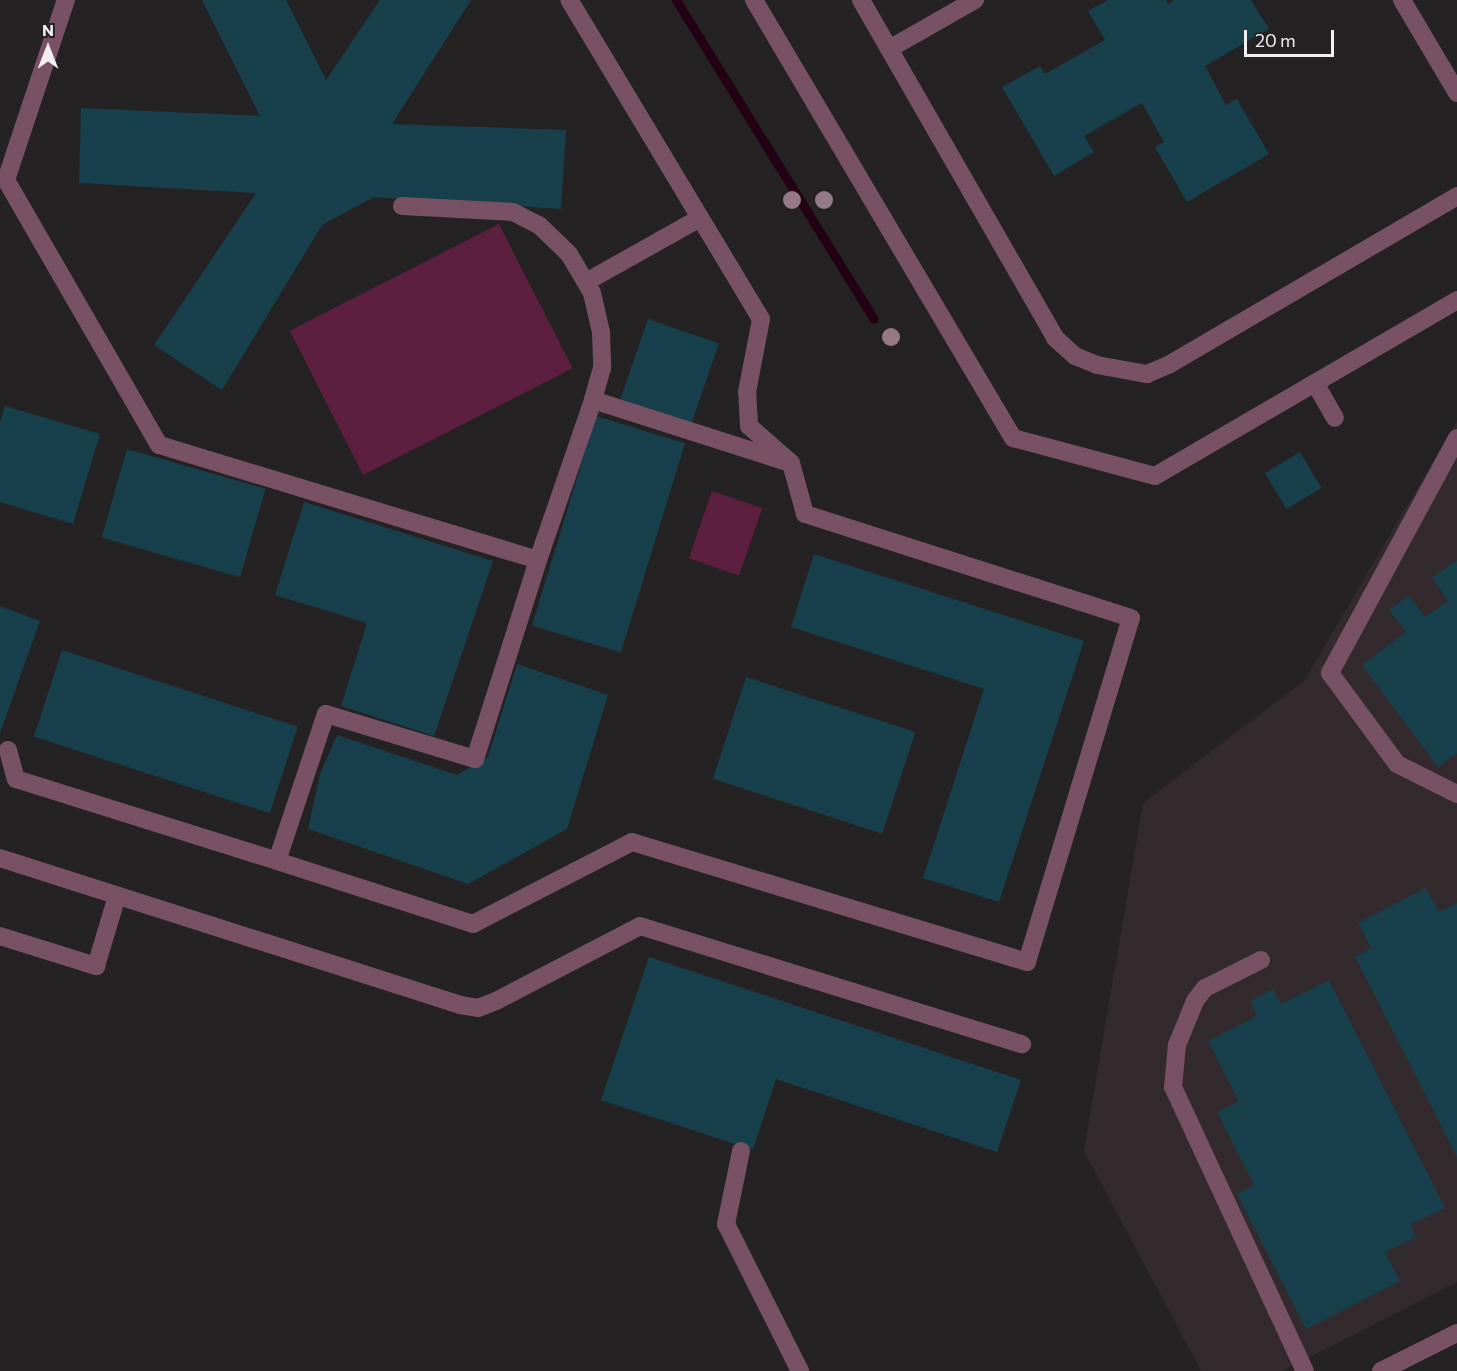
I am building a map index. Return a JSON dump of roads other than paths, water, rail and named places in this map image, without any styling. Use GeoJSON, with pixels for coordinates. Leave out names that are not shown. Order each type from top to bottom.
{"type":"FeatureCollection","features":[{"type":"Feature","properties":{"kind":"street"},"geometry":{"type":"LineString","coordinates":[[66,0],[6,180],[159,445],[538,560]]}},
{"type":"Feature","properties":{"kind":"street"},"geometry":{"type":"LineString","coordinates":[[8,750],[16,779],[473,924],[632,842],[1026,962],[1131,618],[805,514],[791,463],[749,426],[747,392],[761,319],[569,0]]}},
{"type":"Feature","properties":{"kind":"street"},"geometry":{"type":"LineString","coordinates":[[754,0],[1013,438],[1155,476],[1457,300]]}},
{"type":"Feature","properties":{"kind":"street"},"geometry":{"type":"LineString","coordinates":[[861,0],[1055,338],[1075,356],[1097,365],[1147,374],[1170,364],[1457,196]]}},
{"type":"Feature","properties":{"kind":"street"},"geometry":{"type":"LineString","coordinates":[[889,49],[975,0]]}},
{"type":"Feature","properties":{"kind":"street"},"geometry":{"type":"LineString","coordinates":[[1402,0],[1457,93]]}},
{"type":"Feature","properties":{"kind":"street"},"geometry":{"type":"LineString","coordinates":[[277,861],[326,714],[475,759],[602,368],[601,332],[586,282],[569,254],[539,225],[513,212],[402,206]]}},
{"type":"Feature","properties":{"kind":"street"},"geometry":{"type":"LineString","coordinates":[[586,282],[700,218]]}},
{"type":"Feature","properties":{"kind":"street"},"geometry":{"type":"LineString","coordinates":[[1315,383],[1335,418]]}},
{"type":"Feature","properties":{"kind":"street"},"geometry":{"type":"LineString","coordinates":[[593,400],[791,463]]}},
{"type":"Feature","properties":{"kind":"street"},"geometry":{"type":"LineString","coordinates":[[1457,438],[1330,673],[1397,764],[1457,794]]}},
{"type":"Feature","properties":{"kind":"street"},"geometry":{"type":"LineString","coordinates":[[0,858],[478,1008],[640,926],[1022,1044]]}},
{"type":"Feature","properties":{"kind":"street"},"geometry":{"type":"LineString","coordinates":[[0,936],[96,966],[117,896]]}},
{"type":"Feature","properties":{"kind":"street"},"geometry":{"type":"LineString","coordinates":[[1261,960],[1205,988],[1195,1001],[1177,1045],[1173,1087],[1305,1371]]}},
{"type":"Feature","properties":{"kind":"street"},"geometry":{"type":"LineString","coordinates":[[741,1151],[726,1224],[800,1371]]}},
{"type":"Feature","properties":{"kind":"street"},"geometry":{"type":"LineString","coordinates":[[1381,1371],[1457,1333]]}},
{"type":"Feature","properties":{"kind":"waterway"},"geometry":{"type":"LineString","coordinates":[[676,0],[874,319]]}}]}
